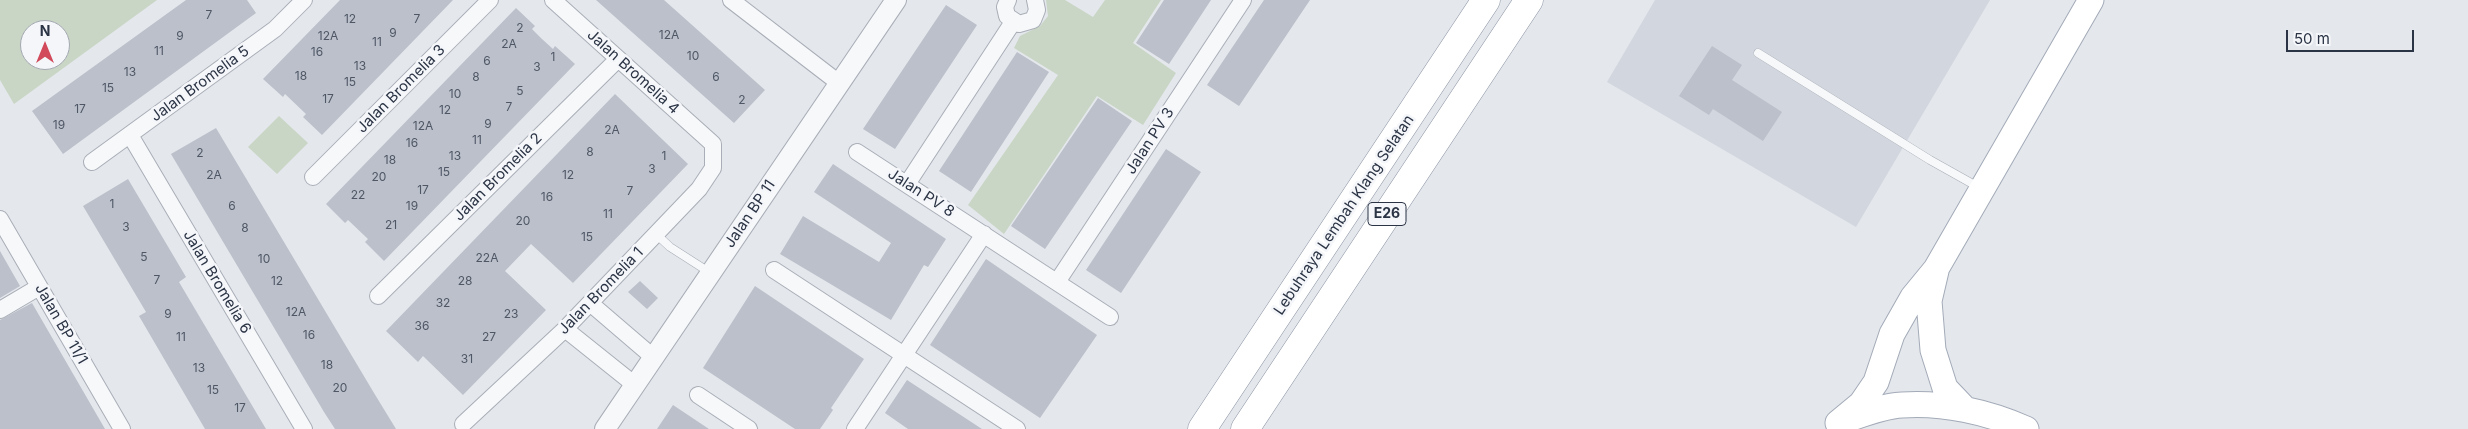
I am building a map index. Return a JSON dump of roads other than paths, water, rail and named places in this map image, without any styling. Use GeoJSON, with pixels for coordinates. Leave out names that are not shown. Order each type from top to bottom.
{"type":"FeatureCollection","features":[{"type":"Feature","properties":{"kind":"highway","name":"Lebuhraya Lembah Klang Selatan"},"geometry":{"type":"LineString","coordinates":[[1202,429],[1486,0]]}},
{"type":"Feature","properties":{"kind":"highway","name":"E26"},"geometry":{"type":"LineString","coordinates":[[1244,429],[1529,0]]}},
{"type":"Feature","properties":{"kind":"main road"},"geometry":{"type":"LineString","coordinates":[[1833,426],[1861,404],[1876,382],[1892,334],[1913,297],[1936,269],[2091,0]]}},
{"type":"Feature","properties":{"kind":"main road"},"geometry":{"type":"LineString","coordinates":[[1936,269],[1929,301],[1933,350],[1945,388],[1965,409]]}},
{"type":"Feature","properties":{"kind":"main road"},"geometry":{"type":"LineString","coordinates":[[1833,426],[1900,405],[1965,409],[2009,421],[2026,429]]}},
{"type":"Feature","properties":{"kind":"street","name":"Jalan Bromelia 5"},"geometry":{"type":"LineString","coordinates":[[92,162],[275,30],[304,0]]}},
{"type":"Feature","properties":{"kind":"street","name":"Jalan Bromelia 3"},"geometry":{"type":"LineString","coordinates":[[313,177],[490,0]]}},
{"type":"Feature","properties":{"kind":"street","name":"Jalan Bromelia 4"},"geometry":{"type":"LineString","coordinates":[[553,0],[712,144]]}},
{"type":"Feature","properties":{"kind":"street","name":"Jalan BP 11"},"geometry":{"type":"LineString","coordinates":[[605,429],[896,0]]}},
{"type":"Feature","properties":{"kind":"street"},"geometry":{"type":"LineString","coordinates":[[1008,0],[1005,11],[1014,22],[1024,24],[1033,20],[1037,10],[1035,0]]}},
{"type":"Feature","properties":{"kind":"street","name":"Jalan PV 3"},"geometry":{"type":"LineString","coordinates":[[1057,282],[1243,0]]}},
{"type":"Feature","properties":{"kind":"street"},"geometry":{"type":"LineString","coordinates":[[741,3],[839,83]]}},
{"type":"Feature","properties":{"kind":"street"},"geometry":{"type":"LineString","coordinates":[[907,184],[1014,22]]}},
{"type":"Feature","properties":{"kind":"street","name":"Jalan Bromelia 2"},"geometry":{"type":"LineString","coordinates":[[378,296],[618,59]]}},
{"type":"Feature","properties":{"kind":"street","name":"Jalan Bromelia 6"},"geometry":{"type":"LineString","coordinates":[[130,135],[304,429]]}},
{"type":"Feature","properties":{"kind":"street","name":"Jalan Bromelia 1"},"geometry":{"type":"LineString","coordinates":[[463,424],[565,328],[699,189],[713,168],[712,144]]}},
{"type":"Feature","properties":{"kind":"street","name":"Jalan PV 8"},"geometry":{"type":"LineString","coordinates":[[857,152],[1110,317]]}},
{"type":"Feature","properties":{"kind":"street","name":"Jalan BP 11/1"},"geometry":{"type":"LineString","coordinates":[[0,220],[122,429]]}},
{"type":"Feature","properties":{"kind":"street"},"geometry":{"type":"LineString","coordinates":[[855,429],[984,234]]}},
{"type":"Feature","properties":{"kind":"street"},"geometry":{"type":"LineString","coordinates":[[774,270],[1017,429]]}},
{"type":"Feature","properties":{"kind":"street"},"geometry":{"type":"LineString","coordinates":[[0,310],[39,287]]}},
{"type":"Feature","properties":{"kind":"street"},"geometry":{"type":"LineString","coordinates":[[590,303],[653,356]]}},
{"type":"Feature","properties":{"kind":"street"},"geometry":{"type":"LineString","coordinates":[[565,328],[635,385]]}},
{"type":"Feature","properties":{"kind":"street"},"geometry":{"type":"LineString","coordinates":[[698,395],[749,429]]}},
{"type":"Feature","properties":{"kind":"lane"},"geometry":{"type":"LineString","coordinates":[[1758,53],[1981,190]]}},
{"type":"Feature","properties":{"kind":"lane"},"geometry":{"type":"LineString","coordinates":[[656,234],[670,247],[710,273]]}}]}
